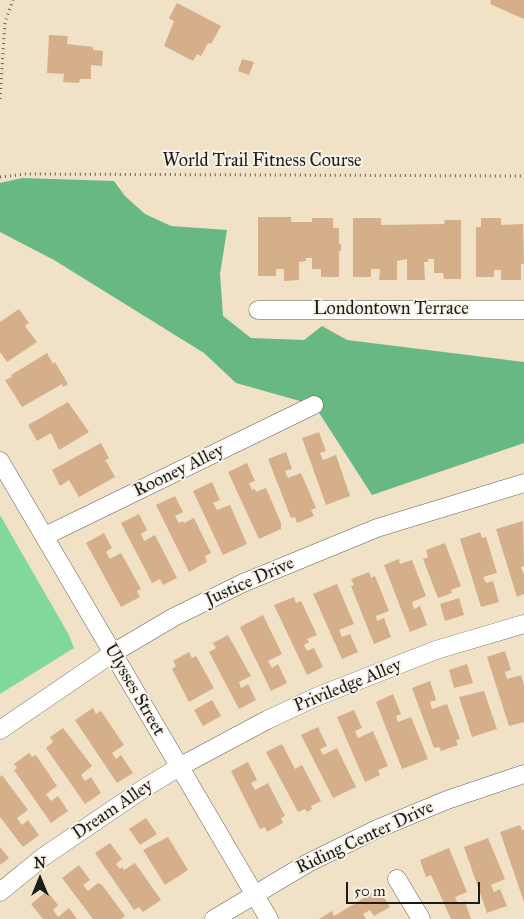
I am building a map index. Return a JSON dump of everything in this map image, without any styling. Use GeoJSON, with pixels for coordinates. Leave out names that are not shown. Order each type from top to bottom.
{"type":"FeatureCollection","features":[{"type":"Feature","properties":{"kind":"street","name":"Londontown Terrace"},"geometry":{"type":"LineString","coordinates":[[258,310],[524,310]]}},
{"type":"Feature","properties":{"kind":"street","name":"Rooney Alley"},"geometry":{"type":"LineString","coordinates":[[45,536],[314,405]]}},
{"type":"Feature","properties":{"kind":"street","name":"Ulysses Street"},"geometry":{"type":"LineString","coordinates":[[0,461],[269,919]]}},
{"type":"Feature","properties":{"kind":"street","name":"Justice Drive"},"geometry":{"type":"LineString","coordinates":[[0,730],[113,654],[174,617],[252,579],[377,528],[524,483]]}},
{"type":"Feature","properties":{"kind":"street","name":"Priviledge Alley"},"geometry":{"type":"LineString","coordinates":[[179,766],[316,697],[436,650],[524,624]]}},
{"type":"Feature","properties":{"kind":"street","name":"Dream Alley"},"geometry":{"type":"LineString","coordinates":[[0,892],[43,857],[94,821],[179,766]]}},
{"type":"Feature","properties":{"kind":"street","name":"Riding Center Drive"},"geometry":{"type":"LineString","coordinates":[[214,919],[308,863],[377,829],[447,800],[524,774]]}},
{"type":"Feature","properties":{"kind":"street"},"geometry":{"type":"LineString","coordinates":[[397,879],[421,919]]}},
{"type":"Feature","properties":{"kind":"path"},"geometry":{"type":"LineString","coordinates":[[0,99],[5,22],[13,0]]}},
{"type":"Feature","properties":{"kind":"path","name":"World Trail Fitness Course"},"geometry":{"type":"LineString","coordinates":[[0,176],[24,174],[524,176]]}},
{"type":"Feature","properties":{"kind":"green space"},"geometry":{"type":"Polygon","coordinates":[[[22,178],[114,181],[125,196],[145,214],[171,226],[227,230],[220,274],[223,316],[251,338],[304,340],[322,326],[347,340],[524,362],[524,443],[372,495],[314,405],[236,383],[204,353],[54,260],[0,232],[0,183],[22,178]]]}},
{"type":"Feature","properties":{"kind":"green space"},"geometry":{"type":"Polygon","coordinates":[[[0,515],[69,635],[74,648],[0,694],[0,515]]]}},
{"type":"Feature","properties":{"kind":"building"},"geometry":{"type":"Polygon","coordinates":[[[491,0],[524,0],[524,19],[490,4],[491,0]]]}},
{"type":"Feature","properties":{"kind":"building"},"geometry":{"type":"Polygon","coordinates":[[[177,3],[221,26],[211,44],[208,43],[201,56],[197,54],[193,61],[164,46],[174,21],[169,18],[177,3]]]}},
{"type":"Feature","properties":{"kind":"building"},"geometry":{"type":"Polygon","coordinates":[[[49,35],[68,36],[67,44],[93,47],[93,50],[103,51],[102,66],[91,65],[91,79],[80,79],[79,83],[63,82],[64,74],[47,73],[49,35]]]}},
{"type":"Feature","properties":{"kind":"building"},"geometry":{"type":"Polygon","coordinates":[[[242,59],[254,62],[249,75],[238,71],[242,59]]]}},
{"type":"Feature","properties":{"kind":"building"},"geometry":{"type":"Polygon","coordinates":[[[258,217],[291,217],[291,222],[312,222],[312,218],[333,218],[333,228],[339,228],[339,244],[341,244],[341,251],[339,251],[339,277],[321,277],[321,269],[312,269],[312,258],[306,258],[306,261],[299,262],[299,280],[284,281],[284,269],[276,269],[276,276],[258,276],[258,217]]]}},
{"type":"Feature","properties":{"kind":"building"},"geometry":{"type":"Polygon","coordinates":[[[353,218],[381,218],[381,225],[444,224],[445,220],[461,220],[461,279],[444,279],[443,273],[434,273],[434,259],[428,259],[428,262],[424,262],[425,280],[407,280],[407,259],[397,261],[397,280],[379,280],[380,269],[371,269],[371,277],[353,277],[353,218]]]}},
{"type":"Feature","properties":{"kind":"building"},"geometry":{"type":"Polygon","coordinates":[[[481,218],[501,218],[501,225],[523,224],[524,264],[521,264],[521,280],[501,280],[501,270],[494,270],[494,277],[476,277],[476,227],[481,227],[481,218]]]}},
{"type":"Feature","properties":{"kind":"building"},"geometry":{"type":"Polygon","coordinates":[[[19,309],[29,323],[25,326],[37,342],[7,362],[0,352],[0,322],[19,309]]]}},
{"type":"Feature","properties":{"kind":"building"},"geometry":{"type":"Polygon","coordinates":[[[47,353],[53,364],[55,362],[68,384],[63,387],[62,384],[22,407],[5,380],[47,353]]]}},
{"type":"Feature","properties":{"kind":"building"},"geometry":{"type":"Polygon","coordinates":[[[68,402],[89,432],[59,450],[51,433],[37,441],[28,425],[68,402]]]}},
{"type":"Feature","properties":{"kind":"building"},"geometry":{"type":"Polygon","coordinates":[[[319,432],[326,451],[320,453],[323,460],[336,455],[350,496],[326,505],[302,438],[319,432]]]}},
{"type":"Feature","properties":{"kind":"building"},"geometry":{"type":"Polygon","coordinates":[[[101,443],[109,458],[103,462],[106,461],[115,477],[79,497],[69,480],[60,486],[52,470],[101,443]]]}},
{"type":"Feature","properties":{"kind":"building"},"geometry":{"type":"Polygon","coordinates":[[[286,452],[292,469],[285,471],[288,478],[301,473],[316,508],[311,510],[314,516],[297,523],[295,517],[291,518],[268,459],[286,452]]]}},
{"type":"Feature","properties":{"kind":"building"},"geometry":{"type":"Polygon","coordinates":[[[247,463],[255,481],[249,483],[252,490],[255,489],[256,492],[266,488],[281,523],[281,529],[259,539],[228,472],[247,463]]]}},
{"type":"Feature","properties":{"kind":"building"},"geometry":{"type":"Polygon","coordinates":[[[212,482],[220,500],[213,503],[217,510],[230,505],[247,544],[223,555],[193,491],[212,482]]]}},
{"type":"Feature","properties":{"kind":"building"},"geometry":{"type":"Polygon","coordinates":[[[175,496],[183,512],[175,516],[179,523],[183,521],[184,523],[194,518],[211,553],[205,556],[207,562],[189,572],[156,505],[175,496]]]}},
{"type":"Feature","properties":{"kind":"building"},"geometry":{"type":"Polygon","coordinates":[[[139,514],[147,530],[141,534],[144,541],[155,535],[177,578],[163,585],[160,579],[152,583],[121,523],[139,514]]]}},
{"type":"Feature","properties":{"kind":"building"},"geometry":{"type":"Polygon","coordinates":[[[523,521],[524,566],[521,567],[524,575],[524,594],[517,597],[496,529],[523,521]]]}},
{"type":"Feature","properties":{"kind":"building"},"geometry":{"type":"Polygon","coordinates":[[[480,532],[482,538],[486,537],[497,573],[483,577],[486,583],[493,581],[499,602],[481,607],[460,539],[480,532]]]}},
{"type":"Feature","properties":{"kind":"building"},"geometry":{"type":"Polygon","coordinates":[[[104,533],[112,548],[106,552],[110,559],[121,553],[141,589],[137,591],[140,597],[121,607],[86,543],[104,533]]]}},
{"type":"Feature","properties":{"kind":"building"},"geometry":{"type":"Polygon","coordinates":[[[445,543],[461,586],[451,590],[452,593],[438,598],[423,559],[428,557],[426,550],[445,543]]]}},
{"type":"Feature","properties":{"kind":"building"},"geometry":{"type":"Polygon","coordinates":[[[399,559],[400,564],[412,560],[426,596],[412,602],[414,609],[420,606],[427,625],[410,632],[384,565],[399,559]]]}},
{"type":"Feature","properties":{"kind":"building"},"geometry":{"type":"Polygon","coordinates":[[[369,572],[371,578],[375,576],[389,611],[376,616],[377,621],[384,618],[391,637],[374,644],[351,586],[354,585],[351,579],[369,572]]]}},
{"type":"Feature","properties":{"kind":"building"},"geometry":{"type":"Polygon","coordinates":[[[337,584],[354,624],[339,630],[342,637],[350,634],[358,652],[342,659],[313,594],[337,584]]]}},
{"type":"Feature","properties":{"kind":"building"},"geometry":{"type":"Polygon","coordinates":[[[294,597],[296,603],[301,601],[317,635],[307,639],[309,642],[304,645],[307,651],[314,648],[323,667],[307,675],[274,605],[294,597]]]}},
{"type":"Feature","properties":{"kind":"building"},"geometry":{"type":"Polygon","coordinates":[[[459,598],[464,615],[445,621],[440,604],[459,598]]]}},
{"type":"Feature","properties":{"kind":"building"},"geometry":{"type":"Polygon","coordinates":[[[263,615],[282,654],[268,661],[272,668],[278,664],[287,683],[271,691],[240,627],[263,615]]]}},
{"type":"Feature","properties":{"kind":"building"},"geometry":{"type":"Polygon","coordinates":[[[228,635],[251,676],[239,682],[241,688],[248,684],[256,700],[239,709],[209,652],[216,648],[213,643],[228,635]]]}},
{"type":"Feature","properties":{"kind":"building"},"geometry":{"type":"Polygon","coordinates":[[[505,651],[511,670],[505,672],[507,679],[521,675],[524,685],[524,722],[509,726],[487,657],[505,651]]]}},
{"type":"Feature","properties":{"kind":"building"},"geometry":{"type":"Polygon","coordinates":[[[189,652],[192,658],[196,656],[214,688],[189,702],[172,669],[176,666],[173,661],[189,652]]]}},
{"type":"Feature","properties":{"kind":"building"},"geometry":{"type":"Polygon","coordinates":[[[467,664],[473,683],[454,688],[449,670],[467,664]]]}},
{"type":"Feature","properties":{"kind":"building"},"geometry":{"type":"Polygon","coordinates":[[[430,681],[436,700],[430,702],[432,709],[447,704],[460,739],[456,740],[458,745],[441,751],[439,747],[434,748],[412,688],[430,681]]]}},
{"type":"Feature","properties":{"kind":"building"},"geometry":{"type":"Polygon","coordinates":[[[484,691],[497,729],[472,737],[459,697],[484,691]]]}},
{"type":"Feature","properties":{"kind":"building"},"geometry":{"type":"Polygon","coordinates":[[[393,694],[401,714],[396,716],[398,722],[411,717],[428,759],[402,769],[376,702],[393,694]]]}},
{"type":"Feature","properties":{"kind":"building"},"geometry":{"type":"Polygon","coordinates":[[[212,700],[221,716],[203,726],[194,710],[212,700]]]}},
{"type":"Feature","properties":{"kind":"building"},"geometry":{"type":"Polygon","coordinates":[[[93,708],[96,714],[101,711],[124,745],[112,753],[116,759],[121,755],[133,773],[117,783],[75,720],[93,708]]]}},
{"type":"Feature","properties":{"kind":"building"},"geometry":{"type":"Polygon","coordinates":[[[354,710],[362,728],[355,731],[358,738],[373,731],[388,766],[378,770],[380,775],[365,782],[337,717],[354,710]]]}},
{"type":"Feature","properties":{"kind":"building"},"geometry":{"type":"Polygon","coordinates":[[[318,727],[327,746],[320,749],[323,755],[337,748],[356,787],[333,798],[301,735],[318,727]]]}},
{"type":"Feature","properties":{"kind":"building"},"geometry":{"type":"Polygon","coordinates":[[[63,728],[92,766],[81,775],[85,781],[91,777],[101,793],[85,804],[46,748],[53,742],[50,737],[63,728]]]}},
{"type":"Feature","properties":{"kind":"building"},"geometry":{"type":"Polygon","coordinates":[[[282,744],[295,769],[302,765],[321,801],[311,806],[312,809],[307,812],[305,809],[298,812],[266,752],[282,744]]]}},
{"type":"Feature","properties":{"kind":"building"},"geometry":{"type":"Polygon","coordinates":[[[29,753],[32,757],[36,755],[57,786],[46,794],[51,801],[58,796],[68,811],[51,823],[14,770],[17,768],[14,764],[29,753]]]}},
{"type":"Feature","properties":{"kind":"building"},"geometry":{"type":"Polygon","coordinates":[[[248,762],[257,780],[251,783],[255,790],[268,783],[285,816],[281,818],[283,823],[267,832],[265,827],[260,829],[231,771],[248,762]]]}},
{"type":"Feature","properties":{"kind":"building"},"geometry":{"type":"Polygon","coordinates":[[[2,775],[28,810],[17,818],[22,825],[28,820],[39,835],[23,847],[0,817],[0,777],[2,775]]]}},
{"type":"Feature","properties":{"kind":"building"},"geometry":{"type":"Polygon","coordinates":[[[146,818],[157,834],[140,845],[129,829],[146,818]]]}},
{"type":"Feature","properties":{"kind":"building"},"geometry":{"type":"Polygon","coordinates":[[[520,825],[522,830],[524,830],[524,902],[500,832],[520,825]]]}},
{"type":"Feature","properties":{"kind":"building"},"geometry":{"type":"Polygon","coordinates":[[[168,837],[188,870],[165,885],[143,850],[168,837]]]}},
{"type":"Feature","properties":{"kind":"building"},"geometry":{"type":"Polygon","coordinates":[[[488,838],[505,879],[491,885],[494,892],[500,889],[507,906],[487,913],[464,847],[488,838]]]}},
{"type":"Feature","properties":{"kind":"building"},"geometry":{"type":"Polygon","coordinates":[[[110,843],[122,859],[116,864],[120,869],[122,867],[124,870],[135,863],[161,900],[143,912],[139,907],[134,910],[95,853],[110,843]]]}},
{"type":"Feature","properties":{"kind":"building"},"geometry":{"type":"Polygon","coordinates":[[[0,847],[9,858],[0,865],[0,847]]]}},
{"type":"Feature","properties":{"kind":"building"},"geometry":{"type":"Polygon","coordinates":[[[449,848],[467,892],[455,897],[458,904],[465,901],[471,919],[451,919],[431,875],[426,877],[420,860],[449,848]]]}},
{"type":"Feature","properties":{"kind":"building"},"geometry":{"type":"Polygon","coordinates":[[[79,865],[90,880],[83,885],[88,891],[98,883],[102,885],[125,916],[121,919],[93,919],[62,878],[79,865]]]}},
{"type":"Feature","properties":{"kind":"building"},"geometry":{"type":"Polygon","coordinates":[[[379,889],[390,907],[374,916],[370,910],[363,914],[366,919],[319,919],[332,911],[334,916],[379,889]]]}},
{"type":"Feature","properties":{"kind":"building"},"geometry":{"type":"Polygon","coordinates":[[[47,891],[58,905],[53,910],[58,917],[69,908],[77,919],[43,919],[31,904],[47,891]]]}}]}
